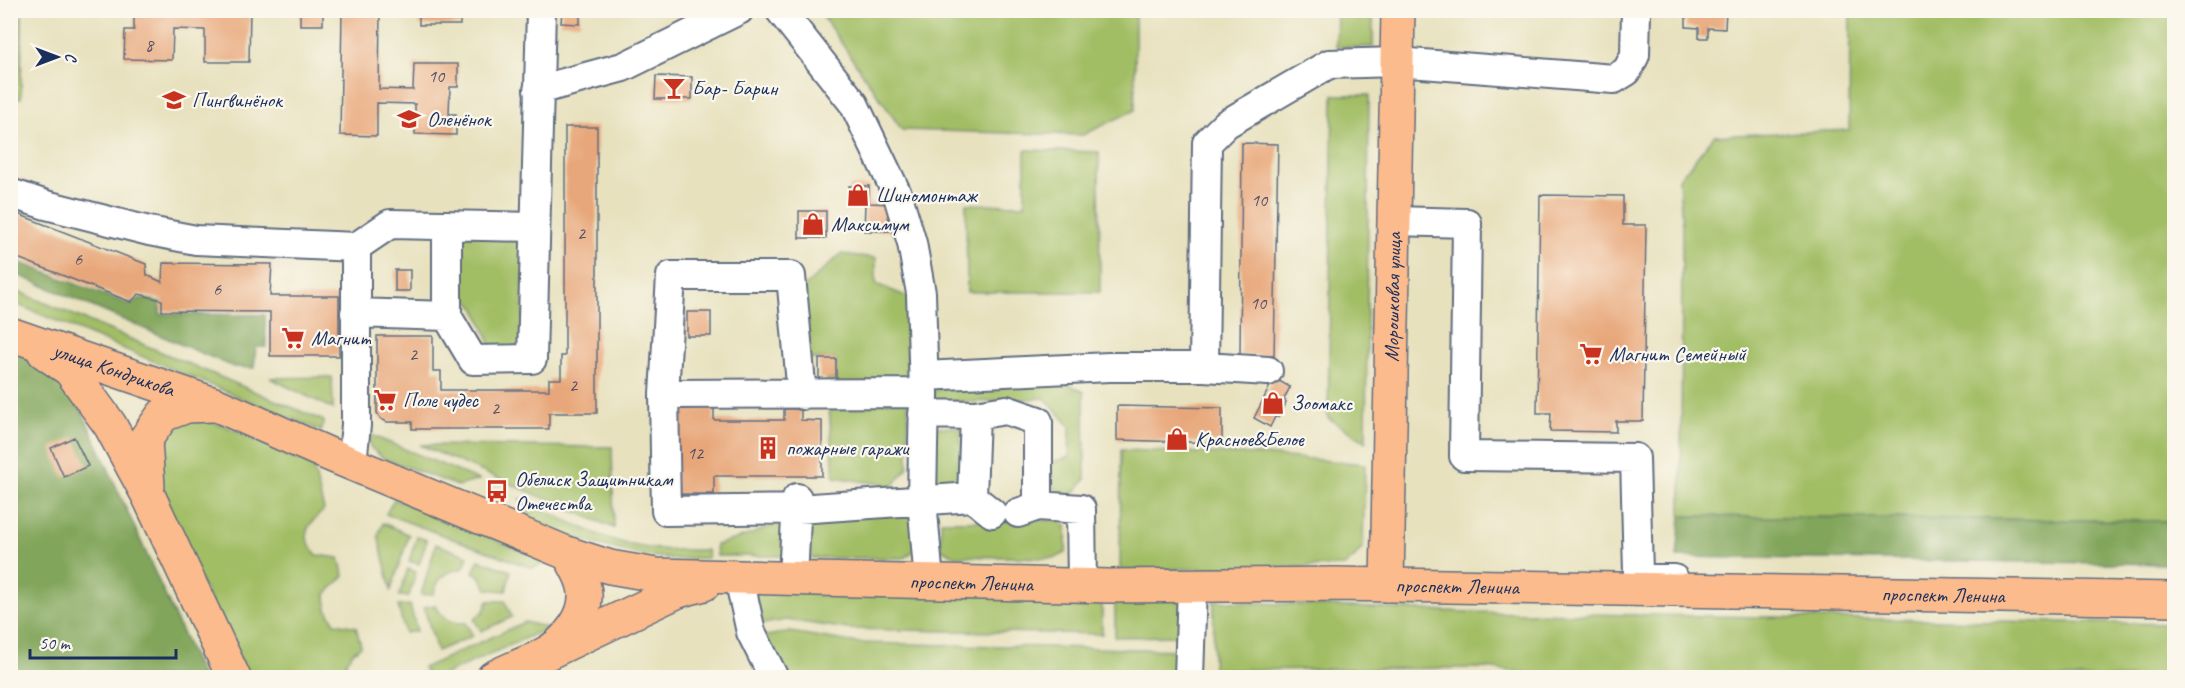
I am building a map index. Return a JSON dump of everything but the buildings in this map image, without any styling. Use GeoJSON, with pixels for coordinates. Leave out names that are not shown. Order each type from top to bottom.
{"type":"FeatureCollection","features":[{"type":"Feature","properties":{"kind":"main road","name":"Морошковая улица"},"geometry":{"type":"LineString","coordinates":[[1387,585],[1398,10]]}},
{"type":"Feature","properties":{"kind":"main road","name":"улица Кондрикова"},"geometry":{"type":"LineString","coordinates":[[17,336],[218,405],[352,463]]}},
{"type":"Feature","properties":{"kind":"main road"},"geometry":{"type":"LineString","coordinates":[[17,336],[70,370],[110,425],[149,497],[234,678]]}},
{"type":"Feature","properties":{"kind":"main road"},"geometry":{"type":"LineString","coordinates":[[149,497],[145,440],[163,415],[187,406],[218,405]]}},
{"type":"Feature","properties":{"kind":"main road","name":"проспект Ленина"},"geometry":{"type":"LineString","coordinates":[[352,463],[569,554],[610,567],[656,575],[1082,585],[1387,585],[2175,599]]}},
{"type":"Feature","properties":{"kind":"main road"},"geometry":{"type":"LineString","coordinates":[[542,656],[570,632],[581,619],[586,602],[584,585],[569,554]]}},
{"type":"Feature","properties":{"kind":"main road","name":"проспект Ленина"},"geometry":{"type":"LineString","coordinates":[[500,676],[678,591],[739,578]]}},
{"type":"Feature","properties":{"kind":"lane"},"geometry":{"type":"LineString","coordinates":[[447,225],[447,316],[473,360],[532,359],[541,10]]}},
{"type":"Feature","properties":{"kind":"lane"},"geometry":{"type":"LineString","coordinates":[[538,90],[623,67],[739,10]]}},
{"type":"Feature","properties":{"kind":"lane"},"geometry":{"type":"LineString","coordinates":[[780,10],[854,104],[898,196],[912,243],[921,293],[924,394],[922,500],[929,582]]}},
{"type":"Feature","properties":{"kind":"lane"},"geometry":{"type":"LineString","coordinates":[[1204,367],[1207,142],[1226,124],[1329,64],[1397,62],[1614,79],[1627,71],[1635,55],[1636,10]]}},
{"type":"Feature","properties":{"kind":"lane"},"geometry":{"type":"LineString","coordinates":[[10,193],[46,205],[196,240],[356,246],[390,224],[535,227]]}},
{"type":"Feature","properties":{"kind":"lane"},"geometry":{"type":"LineString","coordinates":[[1394,221],[1467,223],[1464,456],[1635,459],[1638,573],[1646,579],[1684,579],[1718,590]]}},
{"type":"Feature","properties":{"kind":"lane"},"geometry":{"type":"LineString","coordinates":[[352,463],[356,425],[356,246]]}},
{"type":"Feature","properties":{"kind":"lane"},"geometry":{"type":"LineString","coordinates":[[802,394],[791,276],[671,276],[664,394],[666,511],[797,503],[922,500],[1005,507],[1081,509],[1082,585]]}},
{"type":"Feature","properties":{"kind":"lane"},"geometry":{"type":"LineString","coordinates":[[355,313],[447,316]]}},
{"type":"Feature","properties":{"kind":"lane"},"geometry":{"type":"LineString","coordinates":[[664,394],[924,394],[1109,367],[1204,367],[1268,371]]}},
{"type":"Feature","properties":{"kind":"lane"},"geometry":{"type":"LineString","coordinates":[[924,394],[975,415],[1006,410],[1038,421],[1005,507]]}},
{"type":"Feature","properties":{"kind":"lane"},"geometry":{"type":"LineString","coordinates":[[975,415],[1005,507]]}},
{"type":"Feature","properties":{"kind":"lane"},"geometry":{"type":"LineString","coordinates":[[793,579],[797,503]]}},
{"type":"Feature","properties":{"kind":"lane"},"geometry":{"type":"LineString","coordinates":[[739,578],[751,632],[774,678]]}},
{"type":"Feature","properties":{"kind":"lane"},"geometry":{"type":"LineString","coordinates":[[1189,678],[1192,584]]}},
{"type":"Feature","properties":{"kind":"green space"},"geometry":{"type":"Polygon","coordinates":[[[819,11],[1135,11],[1135,110],[1083,135],[902,130],[819,11]]]}},
{"type":"Feature","properties":{"kind":"green space"},"geometry":{"type":"Polygon","coordinates":[[[1337,11],[1373,11],[1373,47],[1336,47],[1337,11]]]}},
{"type":"Feature","properties":{"kind":"green space"},"geometry":{"type":"Polygon","coordinates":[[[1850,11],[2174,11],[2174,521],[1681,516],[1682,225],[1679,179],[1714,136],[1849,130],[1850,11]]]}},
{"type":"Feature","properties":{"kind":"green space"},"geometry":{"type":"Polygon","coordinates":[[[11,16],[22,16],[21,98],[11,98],[11,16]]]}},
{"type":"Feature","properties":{"kind":"green space"},"geometry":{"type":"Polygon","coordinates":[[[1333,95],[1369,95],[1366,442],[1328,418],[1333,95]]]}},
{"type":"Feature","properties":{"kind":"green space"},"geometry":{"type":"Polygon","coordinates":[[[1025,150],[1099,152],[1100,292],[967,292],[966,204],[1025,205],[1025,150]]]}},
{"type":"Feature","properties":{"kind":"green space"},"geometry":{"type":"Polygon","coordinates":[[[524,234],[523,352],[493,351],[476,309],[457,289],[458,235],[524,234]]]}},
{"type":"Feature","properties":{"kind":"green space"},"geometry":{"type":"Polygon","coordinates":[[[841,254],[876,258],[876,284],[908,297],[908,467],[893,486],[834,477],[827,379],[836,379],[836,359],[803,359],[803,288],[841,254]]]}},
{"type":"Feature","properties":{"kind":"green space"},"geometry":{"type":"Polygon","coordinates":[[[10,259],[131,305],[140,298],[160,302],[160,314],[265,315],[266,347],[256,347],[254,368],[234,367],[11,272],[10,259]]]}},
{"type":"Feature","properties":{"kind":"green space"},"geometry":{"type":"Polygon","coordinates":[[[10,288],[324,421],[321,431],[11,302],[10,288]]]}},
{"type":"Feature","properties":{"kind":"green space"},"geometry":{"type":"Polygon","coordinates":[[[10,343],[47,357],[84,415],[202,677],[11,677],[10,343]]]}},
{"type":"Feature","properties":{"kind":"green space"},"geometry":{"type":"Polygon","coordinates":[[[332,377],[333,409],[270,378],[332,377]]]}},
{"type":"Feature","properties":{"kind":"green space"},"geometry":{"type":"Polygon","coordinates":[[[1057,379],[1084,392],[1085,480],[1074,493],[1060,495],[1053,487],[1052,462],[1069,457],[1070,426],[1045,398],[975,402],[933,400],[933,392],[951,382],[1057,379]]]}},
{"type":"Feature","properties":{"kind":"green space"},"geometry":{"type":"Polygon","coordinates":[[[188,415],[223,425],[313,466],[324,510],[309,526],[308,542],[317,555],[339,558],[344,576],[326,594],[327,610],[335,623],[356,627],[361,646],[346,662],[346,677],[245,677],[161,495],[155,442],[188,415]]]}},
{"type":"Feature","properties":{"kind":"green space"},"geometry":{"type":"Polygon","coordinates":[[[928,427],[961,427],[961,480],[953,488],[936,488],[928,427]]]}},
{"type":"Feature","properties":{"kind":"green space"},"geometry":{"type":"Polygon","coordinates":[[[366,433],[479,480],[458,486],[383,458],[371,448],[366,433]]]}},
{"type":"Feature","properties":{"kind":"green space"},"geometry":{"type":"Polygon","coordinates":[[[420,445],[612,447],[614,528],[420,445]]]}},
{"type":"Feature","properties":{"kind":"green space"},"geometry":{"type":"Polygon","coordinates":[[[1121,450],[1263,455],[1365,464],[1363,547],[1344,566],[1120,570],[1121,450]]]}},
{"type":"Feature","properties":{"kind":"green space"},"geometry":{"type":"Polygon","coordinates":[[[394,499],[549,562],[532,568],[386,514],[394,499]]]}},
{"type":"Feature","properties":{"kind":"green space"},"geometry":{"type":"Polygon","coordinates":[[[520,499],[580,527],[627,544],[674,550],[707,550],[708,558],[675,559],[640,555],[572,538],[531,518],[520,499]]]}},
{"type":"Feature","properties":{"kind":"green space"},"geometry":{"type":"Polygon","coordinates":[[[915,507],[915,550],[904,558],[807,558],[807,513],[915,507]]]}},
{"type":"Feature","properties":{"kind":"green space"},"geometry":{"type":"Polygon","coordinates":[[[1681,516],[2174,521],[2174,564],[1677,557],[1681,516]]]}},
{"type":"Feature","properties":{"kind":"green space"},"geometry":{"type":"Polygon","coordinates":[[[786,519],[786,556],[717,556],[716,545],[752,534],[786,519]]]}},
{"type":"Feature","properties":{"kind":"green space"},"geometry":{"type":"Polygon","coordinates":[[[1058,520],[1066,526],[1066,553],[1055,558],[955,556],[941,549],[941,521],[1058,520]]]}},
{"type":"Feature","properties":{"kind":"green space"},"geometry":{"type":"Polygon","coordinates":[[[383,523],[409,535],[391,590],[378,535],[383,523]]]}},
{"type":"Feature","properties":{"kind":"green space"},"geometry":{"type":"Polygon","coordinates":[[[417,537],[427,540],[419,564],[409,561],[417,537]]]}},
{"type":"Feature","properties":{"kind":"green space"},"geometry":{"type":"Polygon","coordinates":[[[436,544],[468,556],[463,569],[452,571],[440,579],[434,594],[421,595],[436,544]]]}},
{"type":"Feature","properties":{"kind":"green space"},"geometry":{"type":"Polygon","coordinates":[[[479,560],[511,571],[506,591],[487,589],[480,576],[473,572],[479,560]]]}},
{"type":"Feature","properties":{"kind":"green space"},"geometry":{"type":"Polygon","coordinates":[[[408,569],[416,572],[409,596],[399,596],[408,569]]]}},
{"type":"Feature","properties":{"kind":"green space"},"geometry":{"type":"Polygon","coordinates":[[[749,587],[1102,598],[1102,634],[849,629],[786,620],[757,625],[749,587]]]}},
{"type":"Feature","properties":{"kind":"green space"},"geometry":{"type":"Polygon","coordinates":[[[1115,596],[1184,596],[1183,636],[1115,637],[1115,596]]]}},
{"type":"Feature","properties":{"kind":"green space"},"geometry":{"type":"Polygon","coordinates":[[[488,601],[505,601],[512,617],[481,631],[474,619],[484,611],[488,601]]]}},
{"type":"Feature","properties":{"kind":"green space"},"geometry":{"type":"Polygon","coordinates":[[[1214,601],[1469,612],[2174,624],[2174,678],[1562,678],[1486,668],[1213,670],[1214,601]]]}},
{"type":"Feature","properties":{"kind":"green space"},"geometry":{"type":"Polygon","coordinates":[[[410,605],[417,631],[405,633],[398,606],[410,605]]]}},
{"type":"Feature","properties":{"kind":"green space"},"geometry":{"type":"Polygon","coordinates":[[[435,605],[447,620],[466,623],[473,636],[437,651],[424,607],[435,605]]]}},
{"type":"Feature","properties":{"kind":"green space"},"geometry":{"type":"Polygon","coordinates":[[[525,622],[548,628],[439,677],[429,677],[423,668],[525,622]]]}},
{"type":"Feature","properties":{"kind":"green space"},"geometry":{"type":"Polygon","coordinates":[[[790,632],[858,643],[1182,650],[1182,677],[780,677],[760,637],[790,632]]]}},
{"type":"Feature","properties":{"kind":"place","name":"Бар- Барин"},"geometry":{"type":"Point","coordinates":[674,88]}},
{"type":"Feature","properties":{"kind":"place","name":"Пингвинёнок"},"geometry":{"type":"Point","coordinates":[174,100]}},
{"type":"Feature","properties":{"kind":"place","name":"Оленёнок"},"geometry":{"type":"Point","coordinates":[409,119]}},
{"type":"Feature","properties":{"kind":"place","name":"Шиномонтаж"},"geometry":{"type":"Point","coordinates":[858,195]}},
{"type":"Feature","properties":{"kind":"place","name":"Максимум"},"geometry":{"type":"Point","coordinates":[813,224]}},
{"type":"Feature","properties":{"kind":"place","name":"Магнит"},"geometry":{"type":"Point","coordinates":[293,338]}},
{"type":"Feature","properties":{"kind":"place","name":"Магнит Семейный"},"geometry":{"type":"Point","coordinates":[1591,354]}},
{"type":"Feature","properties":{"kind":"place","name":"Поле чудес"},"geometry":{"type":"Point","coordinates":[385,400]}},
{"type":"Feature","properties":{"kind":"place","name":"Зоомакс"},"geometry":{"type":"Point","coordinates":[1273,403]}},
{"type":"Feature","properties":{"kind":"place","name":"Красное&Белое"},"geometry":{"type":"Point","coordinates":[1177,439]}},
{"type":"Feature","properties":{"kind":"place","name":"пожарные гаражи"},"geometry":{"type":"Point","coordinates":[768,448]}},
{"type":"Feature","properties":{"kind":"place","name":"Обелиск Защитникам Отечества"},"geometry":{"type":"Point","coordinates":[497,491]}}]}
